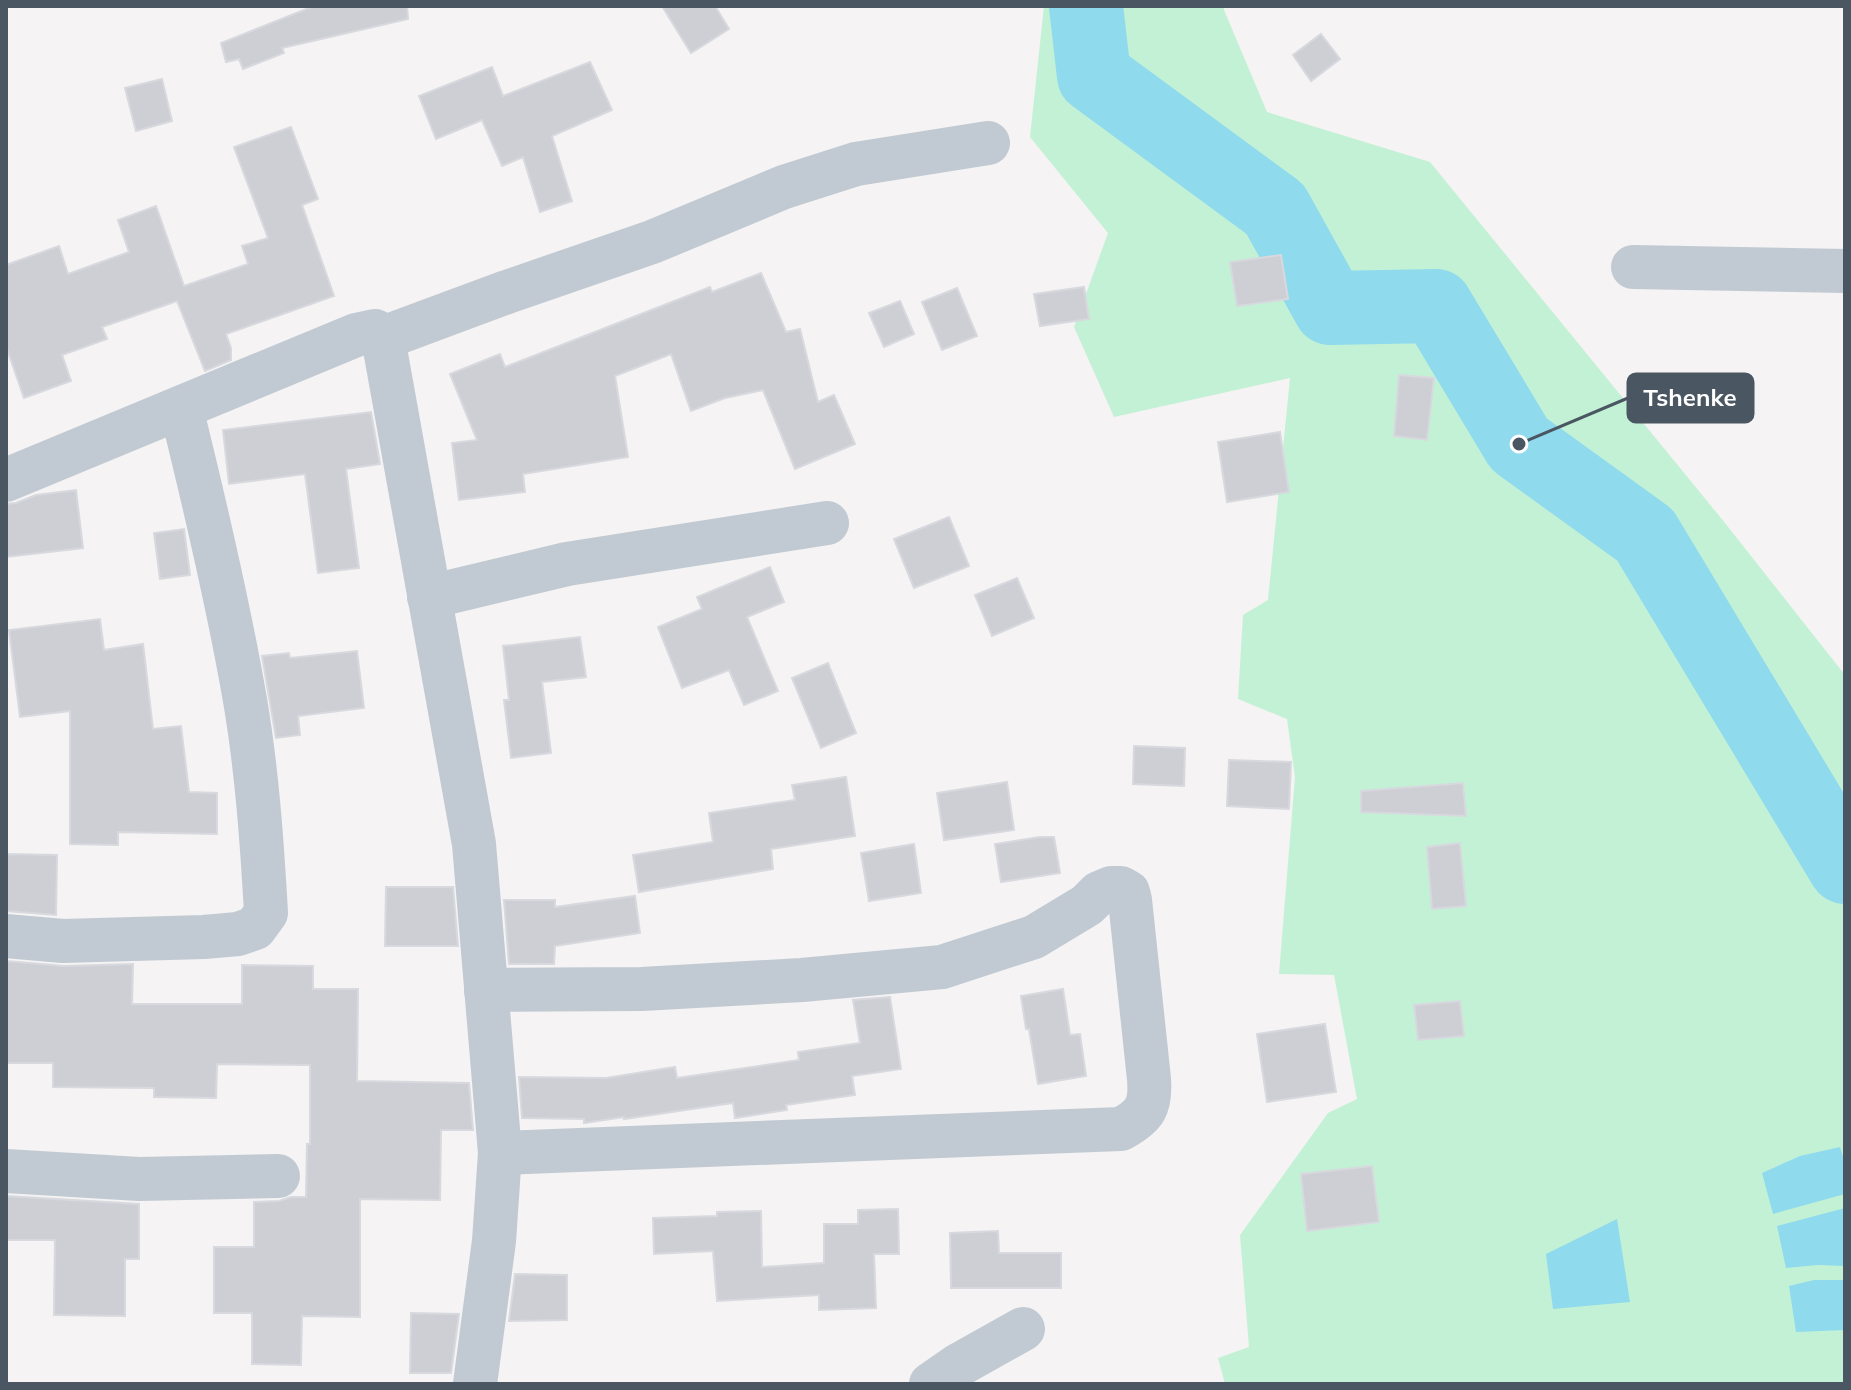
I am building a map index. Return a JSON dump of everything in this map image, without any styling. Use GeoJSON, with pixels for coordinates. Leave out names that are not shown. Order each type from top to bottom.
{"type":"FeatureCollection","features":[{"type":"Feature","properties":{"kind":"street"},"geometry":{"type":"LineString","coordinates":[[383,338],[652,242],[784,187],[856,164],[988,143]]}},
{"type":"Feature","properties":{"kind":"street"},"geometry":{"type":"LineString","coordinates":[[1633,267],[1845,271]]}},
{"type":"Feature","properties":{"kind":"street"},"geometry":{"type":"LineString","coordinates":[[6,480],[356,335],[375,331],[383,338],[474,844],[500,1153],[494,1241],[475,1384]]}},
{"type":"Feature","properties":{"kind":"street"},"geometry":{"type":"LineString","coordinates":[[6,936],[63,941],[238,934],[255,928],[266,913],[260,816],[246,702],[216,551],[181,408]]}},
{"type":"Feature","properties":{"kind":"street"},"geometry":{"type":"LineString","coordinates":[[429,597],[567,564],[827,523]]}},
{"type":"Feature","properties":{"kind":"street"},"geometry":{"type":"LineString","coordinates":[[486,990],[642,989],[802,980],[942,967],[1034,937],[1087,905],[1099,893],[1121,888],[1128,892],[1130,900],[1151,1096],[1145,1113],[1121,1129],[500,1153]]}},
{"type":"Feature","properties":{"kind":"street"},"geometry":{"type":"LineString","coordinates":[[6,1171],[139,1179],[278,1176]]}},
{"type":"Feature","properties":{"kind":"street"},"geometry":{"type":"LineString","coordinates":[[931,1384],[1023,1329]]}},
{"type":"Feature","properties":{"kind":"green space"},"geometry":{"type":"Polygon","coordinates":[[[1044,6],[1224,6],[1267,112],[1430,162],[1845,675],[1845,1384],[1225,1384],[1218,1358],[1249,1347],[1240,1235],[1328,1113],[1357,1099],[1334,975],[1279,974],[1295,777],[1287,719],[1238,699],[1243,615],[1268,600],[1290,378],[1114,417],[1074,327],[1108,233],[1030,137],[1044,6]]]}},
{"type":"Feature","properties":{"kind":"water"},"geometry":{"type":"Polygon","coordinates":[[[1840,1147],[1845,1163],[1845,1194],[1773,1214],[1762,1173],[1800,1156],[1840,1147]]]}},
{"type":"Feature","properties":{"kind":"water"},"geometry":{"type":"Polygon","coordinates":[[[1845,1208],[1845,1266],[1786,1268],[1777,1226],[1845,1208]]]}},
{"type":"Feature","properties":{"kind":"water"},"geometry":{"type":"Polygon","coordinates":[[[1617,1219],[1630,1302],[1553,1309],[1546,1254],[1617,1219]]]}},
{"type":"Feature","properties":{"kind":"water"},"geometry":{"type":"Polygon","coordinates":[[[1814,1280],[1845,1280],[1845,1330],[1796,1332],[1789,1286],[1814,1280]]]}},
{"type":"Feature","properties":{"kind":"building"},"geometry":{"type":"Polygon","coordinates":[[[314,6],[407,6],[408,19],[282,48],[284,53],[243,69],[239,59],[226,62],[221,43],[314,6]]]}},
{"type":"Feature","properties":{"kind":"building"},"geometry":{"type":"Polygon","coordinates":[[[662,6],[715,6],[729,29],[691,53],[662,6]]]}},
{"type":"Feature","properties":{"kind":"building"},"geometry":{"type":"Polygon","coordinates":[[[1321,34],[1340,59],[1311,81],[1293,55],[1321,34]]]}},
{"type":"Feature","properties":{"kind":"building"},"geometry":{"type":"Polygon","coordinates":[[[590,62],[612,110],[552,136],[572,201],[540,212],[523,157],[502,166],[482,120],[436,139],[419,96],[492,67],[503,96],[590,62]]]}},
{"type":"Feature","properties":{"kind":"building"},"geometry":{"type":"Polygon","coordinates":[[[162,79],[172,121],[136,131],[125,88],[162,79]]]}},
{"type":"Feature","properties":{"kind":"building"},"geometry":{"type":"Polygon","coordinates":[[[291,127],[318,199],[302,205],[334,296],[226,334],[231,360],[205,371],[177,301],[102,327],[107,339],[62,355],[71,381],[24,398],[6,346],[6,265],[59,246],[68,274],[129,252],[118,220],[156,206],[184,286],[248,264],[242,246],[268,238],[234,147],[291,127]]]}},
{"type":"Feature","properties":{"kind":"building"},"geometry":{"type":"Polygon","coordinates":[[[1281,255],[1288,299],[1237,306],[1230,262],[1281,255]]]}},
{"type":"Feature","properties":{"kind":"building"},"geometry":{"type":"Polygon","coordinates":[[[761,273],[786,332],[800,329],[818,402],[834,395],[855,444],[795,469],[763,390],[725,398],[691,411],[671,354],[615,376],[628,457],[523,474],[525,492],[459,500],[452,443],[477,440],[450,374],[500,354],[505,367],[710,287],[712,292],[761,273]]]}},
{"type":"Feature","properties":{"kind":"building"},"geometry":{"type":"Polygon","coordinates":[[[1084,287],[1089,319],[1040,326],[1034,294],[1084,287]]]}},
{"type":"Feature","properties":{"kind":"building"},"geometry":{"type":"Polygon","coordinates":[[[957,288],[977,336],[942,350],[922,302],[957,288]]]}},
{"type":"Feature","properties":{"kind":"building"},"geometry":{"type":"Polygon","coordinates":[[[900,301],[914,334],[884,347],[869,313],[900,301]]]}},
{"type":"Feature","properties":{"kind":"building"},"geometry":{"type":"Polygon","coordinates":[[[1399,375],[1434,378],[1427,440],[1394,436],[1399,375]]]}},
{"type":"Feature","properties":{"kind":"building"},"geometry":{"type":"Polygon","coordinates":[[[371,412],[380,464],[346,469],[359,568],[318,573],[305,474],[229,484],[223,430],[371,412]]]}},
{"type":"Feature","properties":{"kind":"building"},"geometry":{"type":"Polygon","coordinates":[[[1280,432],[1289,492],[1227,502],[1218,442],[1280,432]]]}},
{"type":"Feature","properties":{"kind":"building"},"geometry":{"type":"Polygon","coordinates":[[[76,490],[83,548],[6,557],[6,504],[36,495],[76,490]]]}},
{"type":"Feature","properties":{"kind":"building"},"geometry":{"type":"Polygon","coordinates":[[[949,517],[969,566],[914,588],[894,539],[949,517]]]}},
{"type":"Feature","properties":{"kind":"building"},"geometry":{"type":"Polygon","coordinates":[[[184,529],[190,575],[160,579],[154,533],[184,529]]]}},
{"type":"Feature","properties":{"kind":"building"},"geometry":{"type":"Polygon","coordinates":[[[770,567],[784,602],[747,617],[778,691],[744,705],[729,670],[682,688],[658,627],[702,609],[697,597],[770,567]]]}},
{"type":"Feature","properties":{"kind":"building"},"geometry":{"type":"Polygon","coordinates":[[[1017,578],[1034,618],[992,636],[975,595],[1017,578]]]}},
{"type":"Feature","properties":{"kind":"building"},"geometry":{"type":"Polygon","coordinates":[[[100,619],[104,650],[143,644],[153,729],[181,726],[189,792],[217,793],[217,834],[118,832],[118,845],[70,844],[70,711],[20,717],[9,630],[100,619]]]}},
{"type":"Feature","properties":{"kind":"building"},"geometry":{"type":"Polygon","coordinates":[[[580,637],[586,677],[542,682],[551,753],[511,758],[504,700],[509,700],[503,646],[580,637]]]}},
{"type":"Feature","properties":{"kind":"building"},"geometry":{"type":"Polygon","coordinates":[[[357,651],[364,708],[298,716],[300,735],[276,738],[262,656],[289,653],[290,658],[357,651]]]}},
{"type":"Feature","properties":{"kind":"building"},"geometry":{"type":"Polygon","coordinates":[[[828,663],[856,733],[821,748],[792,678],[828,663]]]}},
{"type":"Feature","properties":{"kind":"building"},"geometry":{"type":"Polygon","coordinates":[[[1134,746],[1185,748],[1184,786],[1133,784],[1134,746]]]}},
{"type":"Feature","properties":{"kind":"building"},"geometry":{"type":"Polygon","coordinates":[[[1229,760],[1291,762],[1289,809],[1227,806],[1229,760]]]}},
{"type":"Feature","properties":{"kind":"building"},"geometry":{"type":"Polygon","coordinates":[[[846,777],[855,836],[771,849],[773,869],[639,892],[633,855],[713,842],[709,813],[795,800],[792,785],[846,777]]]}},
{"type":"Feature","properties":{"kind":"building"},"geometry":{"type":"Polygon","coordinates":[[[1007,782],[1014,830],[944,840],[937,793],[1007,782]]]}},
{"type":"Feature","properties":{"kind":"building"},"geometry":{"type":"Polygon","coordinates":[[[1463,783],[1466,816],[1361,812],[1361,791],[1463,783]]]}},
{"type":"Feature","properties":{"kind":"building"},"geometry":{"type":"Polygon","coordinates":[[[1054,837],[1060,873],[1001,882],[995,844],[1054,837]]]}},
{"type":"Feature","properties":{"kind":"building"},"geometry":{"type":"Polygon","coordinates":[[[1460,843],[1466,906],[1432,909],[1427,847],[1460,843]]]}},
{"type":"Feature","properties":{"kind":"building"},"geometry":{"type":"Polygon","coordinates":[[[914,844],[921,893],[869,901],[861,853],[914,844]]]}},
{"type":"Feature","properties":{"kind":"building"},"geometry":{"type":"Polygon","coordinates":[[[6,854],[57,855],[56,915],[6,911],[6,854]]]}},
{"type":"Feature","properties":{"kind":"building"},"geometry":{"type":"Polygon","coordinates":[[[386,887],[453,887],[458,946],[385,946],[386,887]]]}},
{"type":"Feature","properties":{"kind":"building"},"geometry":{"type":"Polygon","coordinates":[[[635,896],[640,933],[555,946],[554,964],[509,964],[504,900],[555,900],[555,907],[635,896]]]}},
{"type":"Feature","properties":{"kind":"building"},"geometry":{"type":"Polygon","coordinates":[[[6,961],[64,966],[133,964],[132,1004],[242,1004],[242,965],[313,966],[313,989],[358,989],[357,1081],[469,1083],[473,1130],[441,1130],[440,1200],[360,1199],[360,1317],[302,1316],[301,1365],[252,1364],[252,1313],[214,1313],[214,1247],[254,1247],[254,1202],[306,1197],[310,1065],[217,1064],[216,1098],[154,1097],[154,1088],[53,1087],[53,1063],[6,1063],[6,961]]]}},
{"type":"Feature","properties":{"kind":"building"},"geometry":{"type":"Polygon","coordinates":[[[1063,989],[1070,1035],[1080,1034],[1086,1076],[1038,1084],[1021,996],[1063,989]]]}},
{"type":"Feature","properties":{"kind":"building"},"geometry":{"type":"Polygon","coordinates":[[[890,997],[901,1069],[852,1076],[855,1095],[786,1105],[787,1110],[735,1118],[733,1103],[584,1123],[584,1119],[522,1118],[519,1077],[606,1078],[675,1067],[677,1078],[799,1060],[798,1052],[860,1043],[853,1000],[890,997]]]}},
{"type":"Feature","properties":{"kind":"building"},"geometry":{"type":"Polygon","coordinates":[[[1460,1001],[1464,1036],[1418,1040],[1414,1005],[1460,1001]]]}},
{"type":"Feature","properties":{"kind":"building"},"geometry":{"type":"Polygon","coordinates":[[[1325,1024],[1336,1092],[1267,1102],[1257,1034],[1325,1024]]]}},
{"type":"Feature","properties":{"kind":"building"},"geometry":{"type":"Polygon","coordinates":[[[1372,1166],[1379,1222],[1307,1231],[1301,1174],[1372,1166]]]}},
{"type":"Feature","properties":{"kind":"building"},"geometry":{"type":"Polygon","coordinates":[[[6,1196],[139,1204],[139,1259],[125,1259],[125,1316],[54,1315],[55,1240],[6,1240],[6,1196]]]}},
{"type":"Feature","properties":{"kind":"building"},"geometry":{"type":"Polygon","coordinates":[[[898,1209],[899,1254],[874,1254],[876,1308],[819,1310],[819,1295],[717,1301],[713,1251],[654,1254],[653,1218],[761,1211],[762,1267],[824,1263],[824,1224],[858,1224],[858,1210],[898,1209]]]}},
{"type":"Feature","properties":{"kind":"building"},"geometry":{"type":"Polygon","coordinates":[[[998,1231],[999,1253],[1061,1253],[1061,1288],[951,1288],[950,1233],[998,1231]]]}},
{"type":"Feature","properties":{"kind":"building"},"geometry":{"type":"Polygon","coordinates":[[[515,1274],[567,1275],[567,1320],[509,1321],[515,1274]]]}},
{"type":"Feature","properties":{"kind":"building"},"geometry":{"type":"Polygon","coordinates":[[[411,1313],[459,1314],[451,1373],[410,1373],[411,1313]]]}},
{"type":"Feature","properties":{"kind":"waterway"},"geometry":{"type":"LineString","coordinates":[[1086,6],[1094,76],[1275,209],[1330,308],[1436,306],[1519,444],[1645,535],[1845,867]]}},
{"type":"Feature","properties":{"kind":"place","name":"Tshenke"},"geometry":{"type":"Point","coordinates":[1519,444]}}]}
